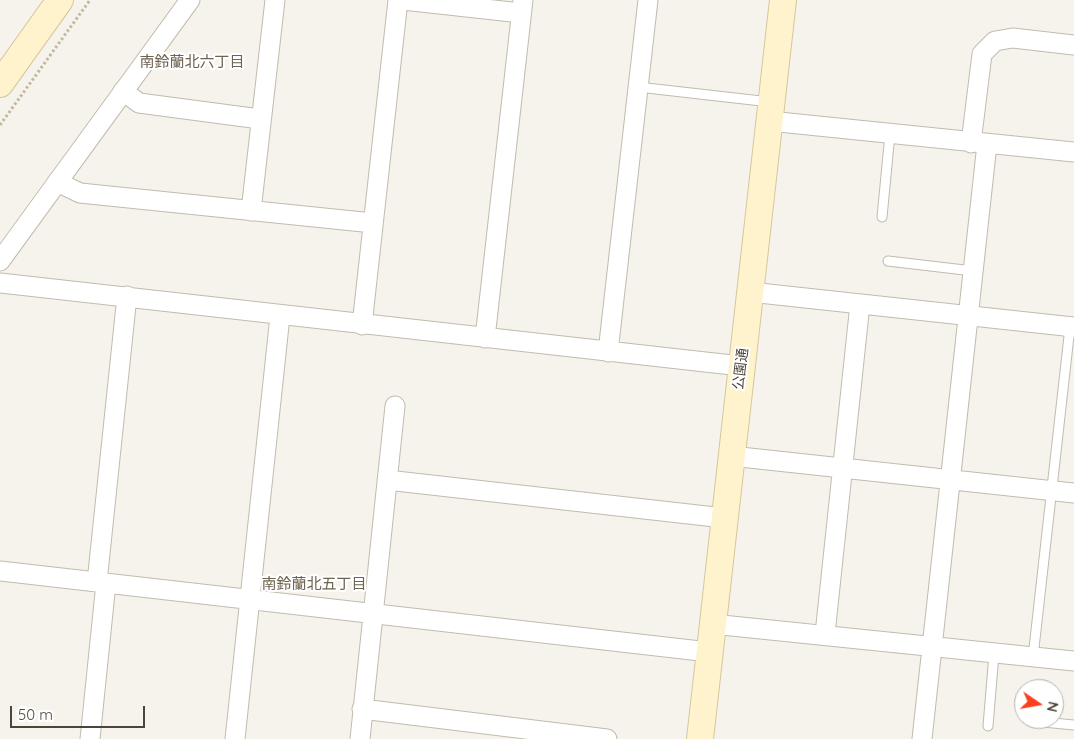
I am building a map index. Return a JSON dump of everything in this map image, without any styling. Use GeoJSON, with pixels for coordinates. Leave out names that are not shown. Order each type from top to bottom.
{"type":"FeatureCollection","features":[{"type":"Feature","properties":{"kind":"street"},"geometry":{"type":"LineString","coordinates":[[0,84],[60,0]]}},
{"type":"Feature","properties":{"kind":"street"},"geometry":{"type":"LineString","coordinates":[[0,261],[190,0]]}},
{"type":"Feature","properties":{"kind":"street"},"geometry":{"type":"LineString","coordinates":[[251,212],[260,119],[275,0]]}},
{"type":"Feature","properties":{"kind":"street"},"geometry":{"type":"LineString","coordinates":[[362,325],[398,0]]}},
{"type":"Feature","properties":{"kind":"street"},"geometry":{"type":"LineString","coordinates":[[403,0],[522,6],[485,338]]}},
{"type":"Feature","properties":{"kind":"street"},"geometry":{"type":"LineString","coordinates":[[608,352],[648,0]]}},
{"type":"Feature","properties":{"kind":"street","name":"公園通"},"geometry":{"type":"LineString","coordinates":[[700,739],[783,0]]}},
{"type":"Feature","properties":{"kind":"street"},"geometry":{"type":"LineString","coordinates":[[922,739],[973,271],[982,54],[995,41],[1013,38],[1074,45]]}},
{"type":"Feature","properties":{"kind":"street"},"geometry":{"type":"LineString","coordinates":[[123,91],[139,103],[260,119]]}},
{"type":"Feature","properties":{"kind":"street"},"geometry":{"type":"LineString","coordinates":[[770,112],[890,134],[1074,152]]}},
{"type":"Feature","properties":{"kind":"street"},"geometry":{"type":"LineString","coordinates":[[57,182],[80,193],[373,223]]}},
{"type":"Feature","properties":{"kind":"street"},"geometry":{"type":"LineString","coordinates":[[0,283],[127,296],[280,316],[741,366]]}},
{"type":"Feature","properties":{"kind":"street"},"geometry":{"type":"LineString","coordinates":[[750,292],[1072,327]]}},
{"type":"Feature","properties":{"kind":"street"},"geometry":{"type":"LineString","coordinates":[[90,739],[127,296]]}},
{"type":"Feature","properties":{"kind":"street"},"geometry":{"type":"LineString","coordinates":[[825,634],[860,304]]}},
{"type":"Feature","properties":{"kind":"street"},"geometry":{"type":"LineString","coordinates":[[235,739],[248,598],[280,316]]}},
{"type":"Feature","properties":{"kind":"street"},"geometry":{"type":"LineString","coordinates":[[360,739],[395,406]]}},
{"type":"Feature","properties":{"kind":"street"},"geometry":{"type":"LineString","coordinates":[[731,456],[1074,493]]}},
{"type":"Feature","properties":{"kind":"street"},"geometry":{"type":"LineString","coordinates":[[387,480],[724,518]]}},
{"type":"Feature","properties":{"kind":"street"},"geometry":{"type":"LineString","coordinates":[[0,571],[373,612],[709,652]]}},
{"type":"Feature","properties":{"kind":"street"},"geometry":{"type":"LineString","coordinates":[[712,624],[825,634],[932,648],[1074,661]]}},
{"type":"Feature","properties":{"kind":"street"},"geometry":{"type":"LineString","coordinates":[[362,709],[607,739]]}},
{"type":"Feature","properties":{"kind":"lane"},"geometry":{"type":"LineString","coordinates":[[638,87],[770,112]]}},
{"type":"Feature","properties":{"kind":"lane"},"geometry":{"type":"LineString","coordinates":[[882,217],[890,134]]}},
{"type":"Feature","properties":{"kind":"lane"},"geometry":{"type":"LineString","coordinates":[[888,261],[973,271]]}},
{"type":"Feature","properties":{"kind":"lane"},"geometry":{"type":"LineString","coordinates":[[1033,657],[1072,327]]}},
{"type":"Feature","properties":{"kind":"lane"},"geometry":{"type":"LineString","coordinates":[[988,726],[994,654]]}},
{"type":"Feature","properties":{"kind":"path"},"geometry":{"type":"LineString","coordinates":[[0,125],[90,0]]}},
{"type":"Feature","properties":{"kind":"district","name":"南鈴蘭北六丁目"},"geometry":{"type":"Point","coordinates":[192,62]}},
{"type":"Feature","properties":{"kind":"district","name":"南鈴蘭北五丁目"},"geometry":{"type":"Point","coordinates":[314,584]}}]}
